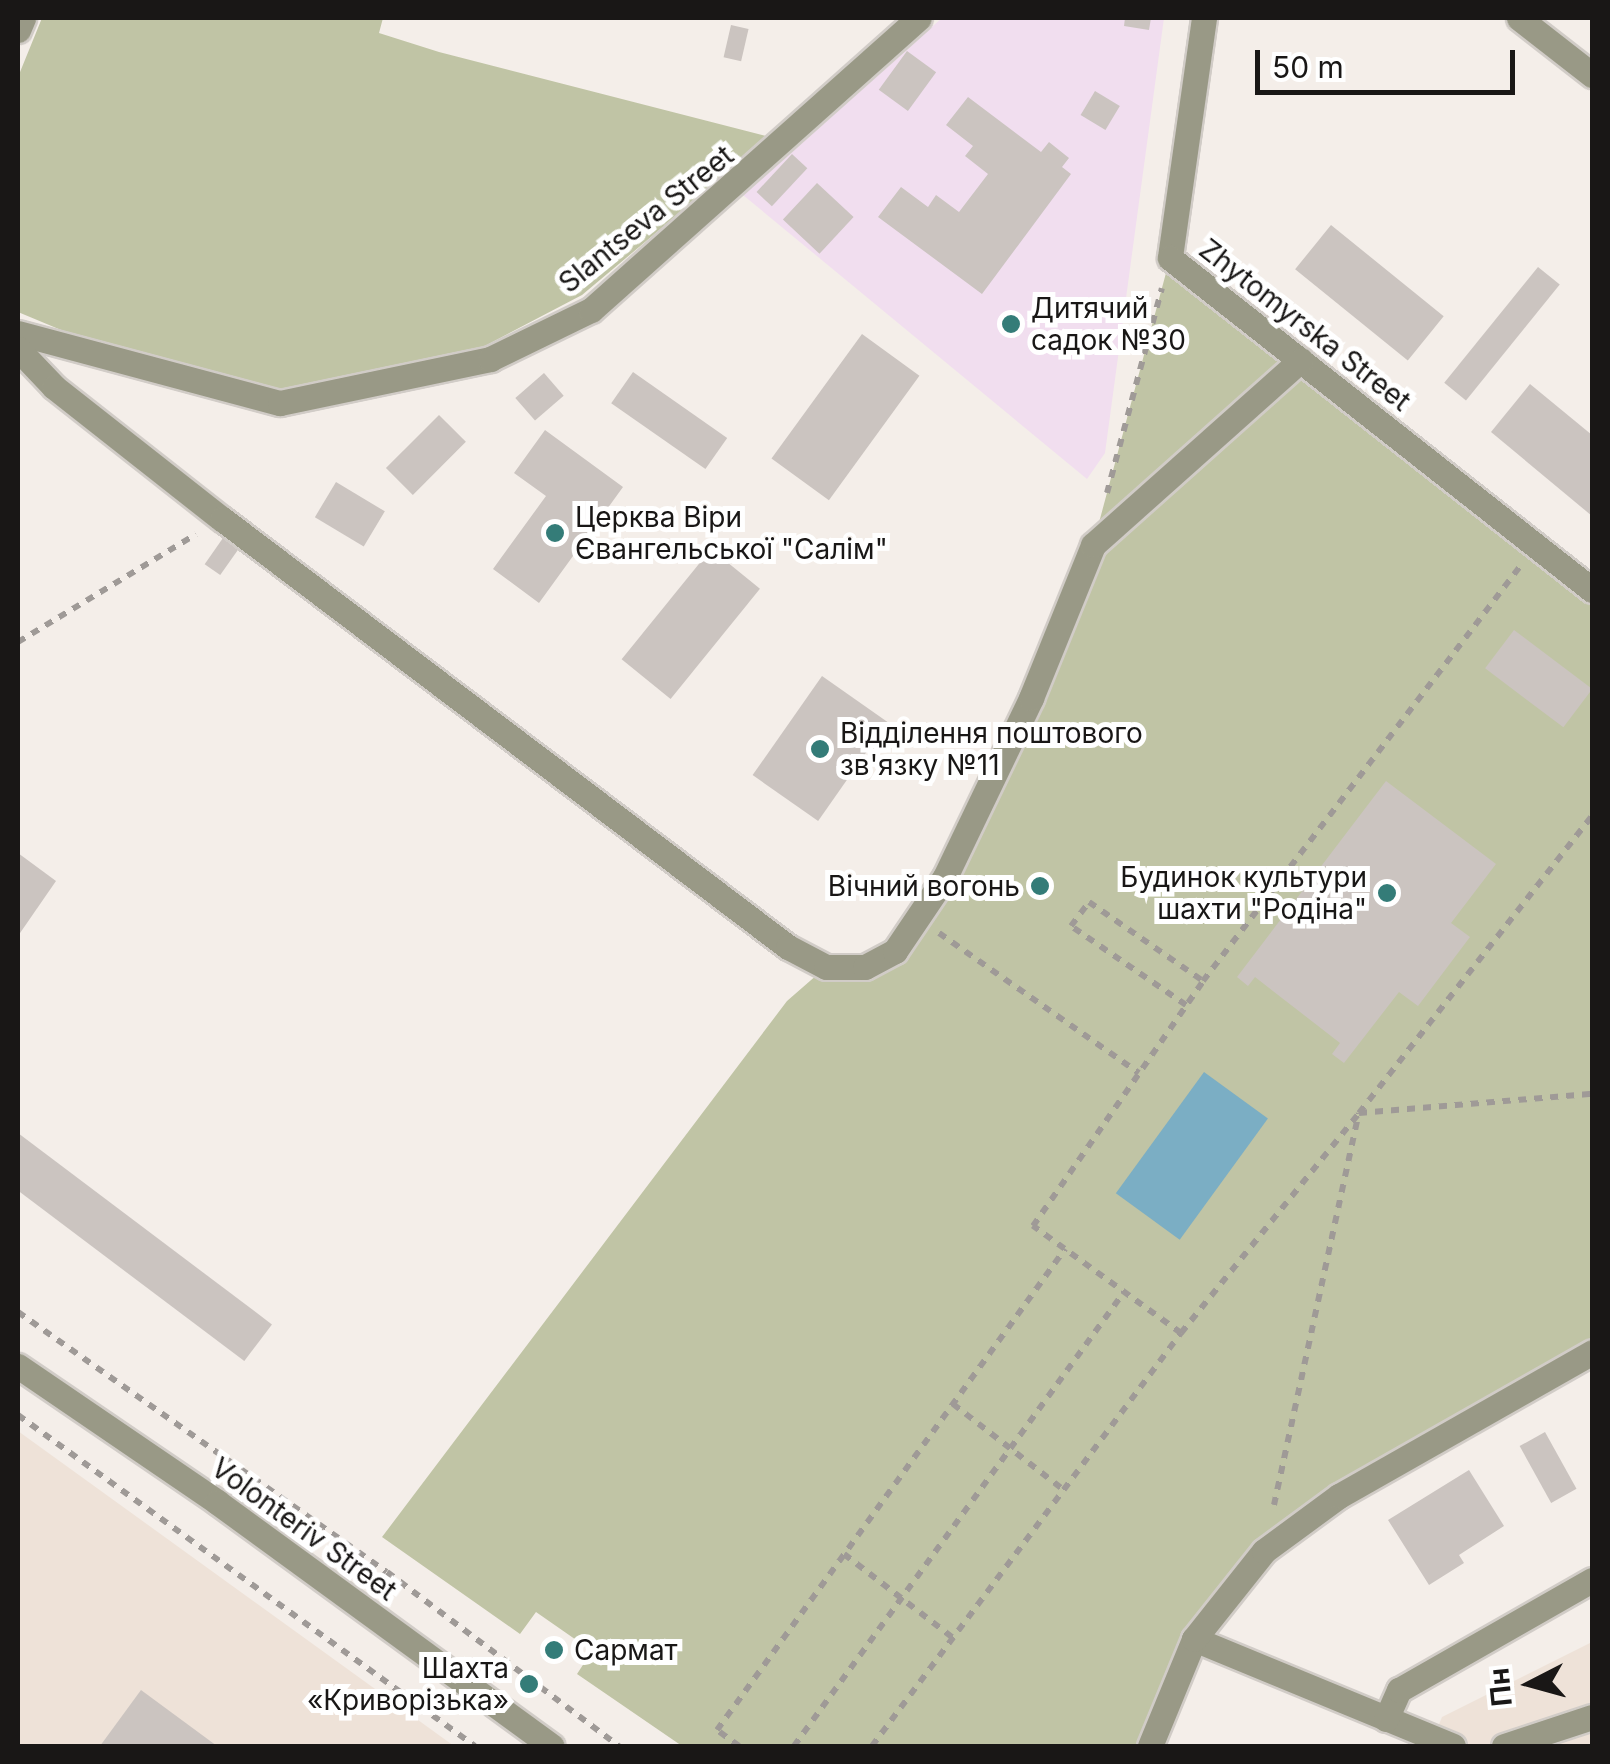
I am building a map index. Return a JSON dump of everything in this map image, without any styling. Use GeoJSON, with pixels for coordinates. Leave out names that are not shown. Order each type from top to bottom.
{"type":"FeatureCollection","features":[{"type":"Feature","properties":{"kind":"street"},"geometry":{"type":"LineString","coordinates":[[18,30],[23,18]]}},
{"type":"Feature","properties":{"kind":"street","name":"Slantseva Street"},"geometry":{"type":"LineString","coordinates":[[18,333],[280,403],[490,359],[591,310],[919,18]]}},
{"type":"Feature","properties":{"kind":"street","name":"Zhytomyrska Street"},"geometry":{"type":"LineString","coordinates":[[1204,18],[1170,258],[1592,590]]}},
{"type":"Feature","properties":{"kind":"street"},"geometry":{"type":"LineString","coordinates":[[1519,18],[1592,74]]}},
{"type":"Feature","properties":{"kind":"street"},"geometry":{"type":"LineString","coordinates":[[18,348],[54,387],[222,519],[788,947],[826,967],[865,967],[895,951],[945,876],[1031,698],[1092,545],[1300,360]]}},
{"type":"Feature","properties":{"kind":"street"},"geometry":{"type":"LineString","coordinates":[[1150,1746],[1194,1639],[1264,1551],[1339,1496],[1592,1352]]}},
{"type":"Feature","properties":{"kind":"street","name":"Volonteriv Street"},"geometry":{"type":"LineString","coordinates":[[18,1366],[217,1502],[552,1746]]}},
{"type":"Feature","properties":{"kind":"street"},"geometry":{"type":"LineString","coordinates":[[1386,1719],[1398,1690],[1592,1580]]}},
{"type":"Feature","properties":{"kind":"street"},"geometry":{"type":"LineString","coordinates":[[1194,1639],[1453,1746]]}},
{"type":"Feature","properties":{"kind":"street"},"geometry":{"type":"LineString","coordinates":[[1504,1746],[1592,1717]]}},
{"type":"Feature","properties":{"kind":"path"},"geometry":{"type":"LineString","coordinates":[[1092,545],[1170,258]]}},
{"type":"Feature","properties":{"kind":"path"},"geometry":{"type":"LineString","coordinates":[[18,642],[222,519]]}},
{"type":"Feature","properties":{"kind":"path"},"geometry":{"type":"LineString","coordinates":[[1181,1333],[1033,1226],[1203,980],[1536,545]]}},
{"type":"Feature","properties":{"kind":"path"},"geometry":{"type":"LineString","coordinates":[[872,1746],[1181,1333],[1592,816]]}},
{"type":"Feature","properties":{"kind":"path"},"geometry":{"type":"LineString","coordinates":[[1186,1006],[1071,926],[1089,902],[1203,980]]}},
{"type":"Feature","properties":{"kind":"path"},"geometry":{"type":"LineString","coordinates":[[917,918],[1140,1073]]}},
{"type":"Feature","properties":{"kind":"path"},"geometry":{"type":"LineString","coordinates":[[1359,1113],[1592,1094]]}},
{"type":"Feature","properties":{"kind":"path"},"geometry":{"type":"LineString","coordinates":[[1264,1551],[1359,1113]]}},
{"type":"Feature","properties":{"kind":"path"},"geometry":{"type":"LineString","coordinates":[[739,1746],[717,1730],[1064,1249]]}},
{"type":"Feature","properties":{"kind":"path"},"geometry":{"type":"LineString","coordinates":[[794,1746],[1124,1292]]}},
{"type":"Feature","properties":{"kind":"path"},"geometry":{"type":"LineString","coordinates":[[18,1312],[387,1572],[619,1746]]}},
{"type":"Feature","properties":{"kind":"path"},"geometry":{"type":"LineString","coordinates":[[952,1404],[1064,1490]]}},
{"type":"Feature","properties":{"kind":"path"},"geometry":{"type":"LineString","coordinates":[[18,1415],[474,1746]]}},
{"type":"Feature","properties":{"kind":"path"},"geometry":{"type":"LineString","coordinates":[[844,1554],[953,1638]]}},
{"type":"Feature","properties":{"kind":"shaded area","name":"Дитячий садок №30"},"geometry":{"type":"Polygon","coordinates":[[[942,18],[1164,18],[1105,453],[1087,479],[743,195],[942,18]]]}},
{"type":"Feature","properties":{"kind":"shaded area"},"geometry":{"type":"Polygon","coordinates":[[[18,1431],[454,1746],[18,1746],[18,1431]]]}},
{"type":"Feature","properties":{"kind":"shaded area"},"geometry":{"type":"Polygon","coordinates":[[[1592,1642],[1592,1746],[1430,1746],[1442,1717],[1592,1642]]]}},
{"type":"Feature","properties":{"kind":"green space"},"geometry":{"type":"Polygon","coordinates":[[[42,18],[383,18],[379,33],[439,52],[770,137],[582,295],[483,347],[312,391],[272,391],[97,345],[18,312],[18,77],[42,18]]]}},
{"type":"Feature","properties":{"kind":"green space"},"geometry":{"type":"Polygon","coordinates":[[[1170,258],[1592,590],[1592,1352],[1264,1551],[1194,1639],[1150,1746],[682,1746],[577,1674],[592,1651],[536,1612],[520,1634],[382,1537],[787,1001],[826,967],[865,967],[945,877],[1093,545],[1170,258]]]}},
{"type":"Feature","properties":{"kind":"water"},"geometry":{"type":"Polygon","coordinates":[[[1204,1072],[1268,1118],[1180,1240],[1116,1193],[1204,1072]]]}},
{"type":"Feature","properties":{"kind":"building"},"geometry":{"type":"Polygon","coordinates":[[[1125,18],[1151,18],[1149,30],[1124,26],[1125,18]]]}},
{"type":"Feature","properties":{"kind":"building"},"geometry":{"type":"Polygon","coordinates":[[[731,25],[749,29],[741,61],[724,57],[731,25]]]}},
{"type":"Feature","properties":{"kind":"building"},"geometry":{"type":"Polygon","coordinates":[[[907,51],[936,72],[908,111],[879,90],[907,51]]]}},
{"type":"Feature","properties":{"kind":"building"},"geometry":{"type":"Polygon","coordinates":[[[1095,91],[1120,106],[1105,130],[1081,115],[1095,91]]]}},
{"type":"Feature","properties":{"kind":"building"},"geometry":{"type":"Polygon","coordinates":[[[968,97],[1041,152],[1049,142],[1069,158],[1062,167],[1071,174],[982,294],[878,217],[901,187],[928,207],[936,195],[959,212],[988,174],[965,156],[973,146],[946,125],[968,97]]]}},
{"type":"Feature","properties":{"kind":"building"},"geometry":{"type":"Polygon","coordinates":[[[792,154],[807,168],[772,206],[757,192],[792,154]]]}},
{"type":"Feature","properties":{"kind":"building"},"geometry":{"type":"Polygon","coordinates":[[[817,183],[854,217],[819,254],[783,220],[817,183]]]}},
{"type":"Feature","properties":{"kind":"building"},"geometry":{"type":"Polygon","coordinates":[[[1331,225],[1444,316],[1408,361],[1295,269],[1331,225]]]}},
{"type":"Feature","properties":{"kind":"building"},"geometry":{"type":"Polygon","coordinates":[[[1538,267],[1560,285],[1466,400],[1444,383],[1538,267]]]}},
{"type":"Feature","properties":{"kind":"building"},"geometry":{"type":"Polygon","coordinates":[[[862,334],[919,376],[829,500],[771,459],[862,334]]]}},
{"type":"Feature","properties":{"kind":"building"},"geometry":{"type":"Polygon","coordinates":[[[633,372],[727,438],[705,469],[611,403],[633,372]]]}},
{"type":"Feature","properties":{"kind":"building"},"geometry":{"type":"Polygon","coordinates":[[[544,373],[564,396],[535,421],[515,398],[544,373]]]}},
{"type":"Feature","properties":{"kind":"building"},"geometry":{"type":"Polygon","coordinates":[[[1530,384],[1592,435],[1592,516],[1491,432],[1530,384]]]}},
{"type":"Feature","properties":{"kind":"building"},"geometry":{"type":"Polygon","coordinates":[[[439,415],[466,442],[413,495],[386,468],[439,415]]]}},
{"type":"Feature","properties":{"kind":"building","name":"Церква Віри Євангельської \"Салім\""},"geometry":{"type":"Polygon","coordinates":[[[545,430],[623,487],[539,603],[493,569],[546,496],[514,473],[545,430]]]}},
{"type":"Feature","properties":{"kind":"building"},"geometry":{"type":"Polygon","coordinates":[[[336,482],[385,511],[364,547],[315,517],[336,482]]]}},
{"type":"Feature","properties":{"kind":"building"},"geometry":{"type":"Polygon","coordinates":[[[223,538],[239,549],[220,575],[205,564],[223,538]]]}},
{"type":"Feature","properties":{"kind":"building"},"geometry":{"type":"Polygon","coordinates":[[[711,549],[760,589],[671,699],[622,659],[711,549]]]}},
{"type":"Feature","properties":{"kind":"building"},"geometry":{"type":"Polygon","coordinates":[[[1514,630],[1592,689],[1563,727],[1485,668],[1514,630]]]}},
{"type":"Feature","properties":{"kind":"building","name":"Відділення поштового зв'язку №11"},"geometry":{"type":"Polygon","coordinates":[[[822,676],[888,722],[818,821],[753,775],[822,676]]]}},
{"type":"Feature","properties":{"kind":"building","name":"Будинок культури шахти \"Родіна\""},"geometry":{"type":"Polygon","coordinates":[[[1386,781],[1496,864],[1451,923],[1470,937],[1418,1006],[1399,992],[1344,1063],[1332,1054],[1340,1043],[1255,977],[1248,986],[1237,977],[1386,781]]]}},
{"type":"Feature","properties":{"kind":"building"},"geometry":{"type":"Polygon","coordinates":[[[18,853],[56,881],[18,936],[18,853]]]}},
{"type":"Feature","properties":{"kind":"building"},"geometry":{"type":"Polygon","coordinates":[[[18,1133],[272,1324],[244,1361],[18,1191],[18,1133]]]}},
{"type":"Feature","properties":{"kind":"building"},"geometry":{"type":"Polygon","coordinates":[[[1545,1432],[1577,1489],[1551,1503],[1520,1446],[1545,1432]]]}},
{"type":"Feature","properties":{"kind":"building"},"geometry":{"type":"Polygon","coordinates":[[[1469,1470],[1504,1526],[1459,1555],[1464,1563],[1429,1585],[1388,1520],[1469,1470]]]}},
{"type":"Feature","properties":{"kind":"building"},"geometry":{"type":"Polygon","coordinates":[[[141,1690],[217,1746],[100,1746],[141,1690]]]}},
{"type":"Feature","properties":{"kind":"place","name":"Дитячий садок №30"},"geometry":{"type":"Point","coordinates":[1011,324]}},
{"type":"Feature","properties":{"kind":"place","name":"Церква Віри Євангельської \"Салім\""},"geometry":{"type":"Point","coordinates":[555,533]}},
{"type":"Feature","properties":{"kind":"place","name":"Відділення поштового зв'язку №11"},"geometry":{"type":"Point","coordinates":[820,749]}},
{"type":"Feature","properties":{"kind":"place","name":"Вічний вогонь"},"geometry":{"type":"Point","coordinates":[1040,886]}},
{"type":"Feature","properties":{"kind":"place","name":"Будинок культури шахти \"Родіна\""},"geometry":{"type":"Point","coordinates":[1387,893]}},
{"type":"Feature","properties":{"kind":"place","name":"Сармат"},"geometry":{"type":"Point","coordinates":[554,1650]}},
{"type":"Feature","properties":{"kind":"place","name":"Шахта «Криворізька»"},"geometry":{"type":"Point","coordinates":[529,1684]}}]}
